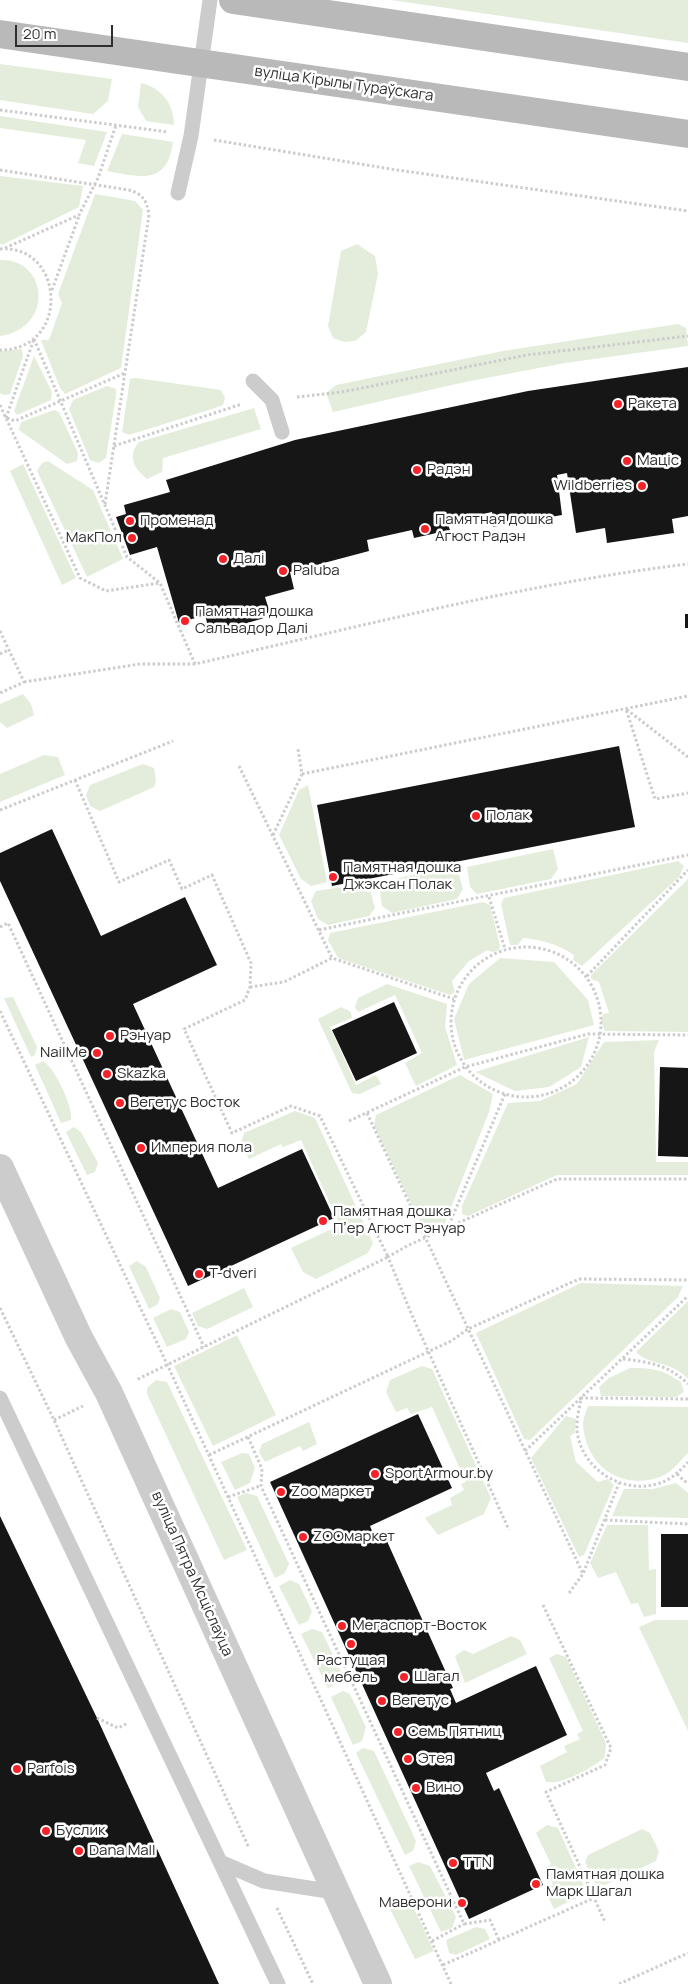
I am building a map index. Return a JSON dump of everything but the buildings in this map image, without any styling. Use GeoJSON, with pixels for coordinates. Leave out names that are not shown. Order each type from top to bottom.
{"type":"FeatureCollection","features":[{"type":"Feature","properties":{"kind":"main road"},"geometry":{"type":"LineString","coordinates":[[233,0],[307,6],[688,67]]}},
{"type":"Feature","properties":{"kind":"main road","name":"вуліца Кірылы Тураўскага"},"geometry":{"type":"LineString","coordinates":[[0,34],[688,134]]}},
{"type":"Feature","properties":{"kind":"street","name":"вуліца Пятра Мсціслаўца"},"geometry":{"type":"LineString","coordinates":[[0,1168],[80,1338],[109,1393],[204,1599],[334,1892],[378,1984]]}},
{"type":"Feature","properties":{"kind":"lane"},"geometry":{"type":"LineString","coordinates":[[178,194],[191,136],[210,0]]}},
{"type":"Feature","properties":{"kind":"lane"},"geometry":{"type":"LineString","coordinates":[[252,381],[272,400],[282,432]]}},
{"type":"Feature","properties":{"kind":"lane"},"geometry":{"type":"LineString","coordinates":[[0,1398],[278,1984]]}},
{"type":"Feature","properties":{"kind":"lane"},"geometry":{"type":"LineString","coordinates":[[220,1862],[264,1881],[334,1892]]}},
{"type":"Feature","properties":{"kind":"path"},"geometry":{"type":"LineString","coordinates":[[0,110],[176,134]]}},
{"type":"Feature","properties":{"kind":"path"},"geometry":{"type":"LineString","coordinates":[[52,291],[79,215],[95,184],[116,125]]}},
{"type":"Feature","properties":{"kind":"path"},"geometry":{"type":"LineString","coordinates":[[209,139],[397,170],[688,211]]}},
{"type":"Feature","properties":{"kind":"path"},"geometry":{"type":"LineString","coordinates":[[0,170],[95,184],[140,193],[147,204],[149,215],[105,504]]}},
{"type":"Feature","properties":{"kind":"path"},"geometry":{"type":"LineString","coordinates":[[0,249],[79,215]]}},
{"type":"Feature","properties":{"kind":"path"},"geometry":{"type":"LineString","coordinates":[[0,350],[19,348],[34,339],[46,325],[52,308],[52,291],[46,274],[35,260],[21,252],[5,248]]}},
{"type":"Feature","properties":{"kind":"path"},"geometry":{"type":"LineString","coordinates":[[114,446],[249,402],[342,392],[527,355],[688,336]]}},
{"type":"Feature","properties":{"kind":"path"},"geometry":{"type":"LineString","coordinates":[[34,339],[59,402],[127,556],[160,583],[195,664]]}},
{"type":"Feature","properties":{"kind":"path"},"geometry":{"type":"LineString","coordinates":[[6,418],[34,339]]}},
{"type":"Feature","properties":{"kind":"path"},"geometry":{"type":"LineString","coordinates":[[6,418],[15,421],[125,373]]}},
{"type":"Feature","properties":{"kind":"path"},"geometry":{"type":"LineString","coordinates":[[0,404],[80,578],[106,591],[160,583]]}},
{"type":"Feature","properties":{"kind":"path"},"geometry":{"type":"LineString","coordinates":[[0,693],[24,682],[140,664],[195,664],[451,606],[623,572],[688,564]]}},
{"type":"Feature","properties":{"kind":"path"},"geometry":{"type":"LineString","coordinates":[[0,631],[24,682]]}},
{"type":"Feature","properties":{"kind":"path"},"geometry":{"type":"LineString","coordinates":[[0,654],[9,650]]}},
{"type":"Feature","properties":{"kind":"path"},"geometry":{"type":"LineString","coordinates":[[302,774],[688,696]]}},
{"type":"Feature","properties":{"kind":"path"},"geometry":{"type":"LineString","coordinates":[[626,708],[688,757]]}},
{"type":"Feature","properties":{"kind":"path"},"geometry":{"type":"LineString","coordinates":[[626,708],[655,799],[688,793]]}},
{"type":"Feature","properties":{"kind":"path"},"geometry":{"type":"LineString","coordinates":[[0,810],[173,741]]}},
{"type":"Feature","properties":{"kind":"path"},"geometry":{"type":"LineString","coordinates":[[273,836],[302,774],[298,750]]}},
{"type":"Feature","properties":{"kind":"path"},"geometry":{"type":"LineString","coordinates":[[239,766],[332,958]]}},
{"type":"Feature","properties":{"kind":"path"},"geometry":{"type":"LineString","coordinates":[[75,780],[119,882],[169,860],[182,889],[212,875],[251,963],[250,987],[245,1000],[184,1029],[232,1133],[291,1106],[320,1116],[388,1257],[428,1352],[508,1530]]}},
{"type":"Feature","properties":{"kind":"path"},"geometry":{"type":"LineString","coordinates":[[319,930],[489,897],[688,855]]}},
{"type":"Feature","properties":{"kind":"path"},"geometry":{"type":"LineString","coordinates":[[587,976],[688,870]]}},
{"type":"Feature","properties":{"kind":"path"},"geometry":{"type":"LineString","coordinates":[[489,897],[505,949]]}},
{"type":"Feature","properties":{"kind":"path"},"geometry":{"type":"LineString","coordinates":[[0,927],[8,923],[204,1347]]}},
{"type":"Feature","properties":{"kind":"path"},"geometry":{"type":"LineString","coordinates":[[535,946],[554,951],[572,961],[587,976],[600,1004],[601,1034],[594,1054],[583,1072],[566,1086],[547,1094],[526,1097],[505,1094],[486,1086],[465,1067],[452,1036],[451,1016],[454,999],[464,978],[478,963],[505,949],[535,946]]}},
{"type":"Feature","properties":{"kind":"path"},"geometry":{"type":"LineString","coordinates":[[250,987],[284,982],[332,958],[454,999]]}},
{"type":"Feature","properties":{"kind":"path"},"geometry":{"type":"LineString","coordinates":[[0,1011],[167,1364],[451,1984]]}},
{"type":"Feature","properties":{"kind":"path"},"geometry":{"type":"LineString","coordinates":[[349,1121],[465,1067],[588,1034],[688,1036]]}},
{"type":"Feature","properties":{"kind":"path"},"geometry":{"type":"LineString","coordinates":[[448,1227],[505,1094]]}},
{"type":"Feature","properties":{"kind":"path"},"geometry":{"type":"LineString","coordinates":[[367,1113],[583,1574]]}},
{"type":"Feature","properties":{"kind":"path"},"geometry":{"type":"LineString","coordinates":[[167,1364],[448,1227],[557,1178],[688,1179]]}},
{"type":"Feature","properties":{"kind":"path"},"geometry":{"type":"LineString","coordinates":[[209,1455],[451,1341],[468,1329],[580,1279],[688,1280]]}},
{"type":"Feature","properties":{"kind":"path"},"geometry":{"type":"LineString","coordinates":[[526,1451],[688,1296]]}},
{"type":"Feature","properties":{"kind":"path"},"geometry":{"type":"LineString","coordinates":[[0,1308],[54,1420],[264,1881],[313,1984]]}},
{"type":"Feature","properties":{"kind":"path"},"geometry":{"type":"LineString","coordinates":[[622,1359],[662,1365],[677,1373],[688,1384]]}},
{"type":"Feature","properties":{"kind":"path"},"geometry":{"type":"LineString","coordinates":[[581,1398],[688,1399]]}},
{"type":"Feature","properties":{"kind":"path"},"geometry":{"type":"LineString","coordinates":[[581,1398],[577,1417],[578,1436],[583,1451],[593,1465],[605,1476],[619,1483],[634,1486],[649,1485],[660,1483],[677,1474],[688,1462]]}},
{"type":"Feature","properties":{"kind":"path"},"geometry":{"type":"LineString","coordinates":[[248,1437],[262,1469],[261,1486],[464,1924]]}},
{"type":"Feature","properties":{"kind":"path"},"geometry":{"type":"LineString","coordinates":[[677,1474],[688,1484]]}},
{"type":"Feature","properties":{"kind":"path"},"geometry":{"type":"LineString","coordinates":[[569,1593],[583,1574],[619,1483]]}},
{"type":"Feature","properties":{"kind":"path"},"geometry":{"type":"LineString","coordinates":[[228,1497],[261,1486]]}},
{"type":"Feature","properties":{"kind":"path"},"geometry":{"type":"LineString","coordinates":[[605,1520],[688,1524]]}},
{"type":"Feature","properties":{"kind":"path"},"geometry":{"type":"LineString","coordinates":[[544,1605],[611,1748],[605,1765],[546,1792],[605,1922]]}},
{"type":"Feature","properties":{"kind":"path"},"geometry":{"type":"LineString","coordinates":[[443,1966],[594,1898]]}},
{"type":"Feature","properties":{"kind":"path"},"geometry":{"type":"LineString","coordinates":[[432,1941],[464,1924],[490,1920],[499,1940]]}},
{"type":"Feature","properties":{"kind":"path"},"geometry":{"type":"LineString","coordinates":[[619,1984],[688,1953]]}},
{"type":"Feature","properties":{"kind":"green space"},"geometry":{"type":"Polygon","coordinates":[[[391,0],[688,0],[688,43],[391,0]]]}},
{"type":"Feature","properties":{"kind":"green space"},"geometry":{"type":"Polygon","coordinates":[[[0,64],[112,79],[108,101],[93,114],[0,100],[0,64]]]}},
{"type":"Feature","properties":{"kind":"green space"},"geometry":{"type":"Polygon","coordinates":[[[141,83],[155,89],[169,103],[174,125],[146,121],[138,107],[141,83]]]}},
{"type":"Feature","properties":{"kind":"green space"},"geometry":{"type":"Polygon","coordinates":[[[0,116],[107,132],[94,166],[78,163],[86,140],[0,128],[0,116]]]}},
{"type":"Feature","properties":{"kind":"green space"},"geometry":{"type":"Polygon","coordinates":[[[122,134],[173,142],[170,156],[165,166],[158,172],[141,176],[107,171],[122,134]]]}},
{"type":"Feature","properties":{"kind":"green space"},"geometry":{"type":"Polygon","coordinates":[[[0,176],[83,186],[79,207],[2,245],[0,243],[0,176]]]}},
{"type":"Feature","properties":{"kind":"green space"},"geometry":{"type":"Polygon","coordinates":[[[95,194],[135,201],[143,210],[121,368],[65,394],[60,388],[41,340],[49,340],[62,303],[58,294],[95,194]]]}},
{"type":"Feature","properties":{"kind":"green space"},"geometry":{"type":"Polygon","coordinates":[[[357,244],[375,256],[378,274],[366,332],[355,341],[344,342],[333,338],[328,326],[341,251],[357,244]]]}},
{"type":"Feature","properties":{"kind":"green space"},"geometry":{"type":"Polygon","coordinates":[[[0,260],[16,262],[28,270],[36,281],[39,294],[37,308],[30,320],[18,330],[0,336],[0,260]]]}},
{"type":"Feature","properties":{"kind":"green space"},"geometry":{"type":"Polygon","coordinates":[[[678,324],[686,328],[688,346],[565,363],[465,382],[333,412],[326,393],[336,385],[503,351],[678,324]]]}},
{"type":"Feature","properties":{"kind":"green space"},"geometry":{"type":"Polygon","coordinates":[[[22,349],[23,356],[10,394],[3,395],[0,393],[0,351],[22,349]]]}},
{"type":"Feature","properties":{"kind":"green space"},"geometry":{"type":"Polygon","coordinates":[[[34,356],[52,392],[51,400],[17,415],[14,411],[34,356]]]}},
{"type":"Feature","properties":{"kind":"green space"},"geometry":{"type":"Polygon","coordinates":[[[136,378],[221,390],[225,398],[223,405],[129,435],[122,432],[130,379],[136,378]]]}},
{"type":"Feature","properties":{"kind":"green space"},"geometry":{"type":"Polygon","coordinates":[[[107,386],[116,389],[116,395],[106,458],[99,463],[90,460],[69,409],[73,400],[107,386]]]}},
{"type":"Feature","properties":{"kind":"green space"},"geometry":{"type":"Polygon","coordinates":[[[254,408],[261,429],[163,458],[162,472],[147,479],[136,467],[133,452],[139,442],[254,408]]]}},
{"type":"Feature","properties":{"kind":"green space"},"geometry":{"type":"Polygon","coordinates":[[[54,410],[59,412],[78,453],[77,461],[67,464],[19,430],[21,422],[54,410]]]}},
{"type":"Feature","properties":{"kind":"green space"},"geometry":{"type":"Polygon","coordinates":[[[48,461],[93,490],[123,559],[87,577],[37,471],[42,463],[48,461]]]}},
{"type":"Feature","properties":{"kind":"green space"},"geometry":{"type":"Polygon","coordinates":[[[23,464],[76,578],[62,585],[10,471],[23,464]]]}},
{"type":"Feature","properties":{"kind":"green space"},"geometry":{"type":"Polygon","coordinates":[[[23,694],[31,704],[34,715],[7,728],[0,722],[0,704],[23,694]]]}},
{"type":"Feature","properties":{"kind":"green space"},"geometry":{"type":"Polygon","coordinates":[[[44,755],[58,757],[65,775],[0,802],[0,774],[44,755]]]}},
{"type":"Feature","properties":{"kind":"green space"},"geometry":{"type":"Polygon","coordinates":[[[143,764],[154,768],[156,781],[154,787],[100,811],[90,806],[86,795],[90,785],[143,764]]]}},
{"type":"Feature","properties":{"kind":"green space"},"geometry":{"type":"Polygon","coordinates":[[[308,785],[327,882],[311,886],[301,879],[279,835],[299,790],[308,785]]]}},
{"type":"Feature","properties":{"kind":"green space"},"geometry":{"type":"Polygon","coordinates":[[[553,849],[558,869],[551,879],[477,894],[470,887],[467,867],[553,849]]]}},
{"type":"Feature","properties":{"kind":"green space"},"geometry":{"type":"Polygon","coordinates":[[[678,861],[684,866],[679,877],[582,966],[573,960],[574,955],[550,943],[523,938],[518,945],[510,945],[501,904],[504,898],[678,861]]]}},
{"type":"Feature","properties":{"kind":"green space"},"geometry":{"type":"Polygon","coordinates":[[[456,864],[463,889],[457,899],[392,913],[382,906],[379,883],[456,864]]]}},
{"type":"Feature","properties":{"kind":"green space"},"geometry":{"type":"Polygon","coordinates":[[[688,879],[688,1032],[605,1031],[601,1021],[603,1014],[609,1013],[599,982],[591,979],[591,975],[688,879]]]}},
{"type":"Feature","properties":{"kind":"green space"},"geometry":{"type":"Polygon","coordinates":[[[368,883],[375,908],[369,916],[328,925],[318,919],[311,901],[316,891],[368,883]]]}},
{"type":"Feature","properties":{"kind":"green space"},"geometry":{"type":"Polygon","coordinates":[[[483,902],[490,905],[500,946],[499,950],[493,952],[487,950],[469,961],[452,981],[455,992],[450,995],[338,958],[328,940],[330,933],[483,902]]]}},
{"type":"Feature","properties":{"kind":"green space"},"geometry":{"type":"Polygon","coordinates":[[[500,958],[554,962],[588,1000],[594,1025],[464,1060],[454,1019],[469,984],[500,958]]]}},
{"type":"Feature","properties":{"kind":"green space"},"geometry":{"type":"Polygon","coordinates":[[[387,984],[447,1004],[445,1027],[457,1065],[416,1086],[405,1063],[422,1053],[395,995],[358,1012],[355,1007],[358,998],[387,984]]]}},
{"type":"Feature","properties":{"kind":"green space"},"geometry":{"type":"Polygon","coordinates":[[[13,997],[37,1047],[35,1055],[31,1057],[4,998],[13,997]]]}},
{"type":"Feature","properties":{"kind":"green space"},"geometry":{"type":"Polygon","coordinates":[[[341,1007],[351,1012],[352,1018],[330,1027],[356,1085],[376,1075],[381,1084],[360,1094],[352,1093],[318,1019],[341,1007]]]}},
{"type":"Feature","properties":{"kind":"green space"},"geometry":{"type":"Polygon","coordinates":[[[589,1037],[581,1067],[549,1087],[515,1091],[475,1072],[589,1037]]]}},
{"type":"Feature","properties":{"kind":"green space"},"geometry":{"type":"Polygon","coordinates":[[[659,1040],[654,1052],[656,1162],[688,1162],[688,1175],[557,1175],[468,1216],[462,1214],[462,1206],[508,1103],[540,1101],[577,1084],[604,1042],[659,1040]]]}},
{"type":"Feature","properties":{"kind":"green space"},"geometry":{"type":"Polygon","coordinates":[[[43,1061],[58,1079],[69,1106],[71,1120],[61,1123],[35,1065],[43,1061]]]}},
{"type":"Feature","properties":{"kind":"green space"},"geometry":{"type":"Polygon","coordinates":[[[460,1075],[493,1094],[489,1112],[444,1225],[432,1230],[419,1220],[374,1126],[376,1115],[460,1075]]]}},
{"type":"Feature","properties":{"kind":"green space"},"geometry":{"type":"Polygon","coordinates":[[[295,1111],[315,1118],[373,1243],[368,1253],[316,1279],[303,1272],[291,1248],[340,1225],[301,1140],[283,1147],[281,1144],[249,1159],[241,1143],[244,1133],[295,1111]]]}},
{"type":"Feature","properties":{"kind":"green space"},"geometry":{"type":"Polygon","coordinates":[[[74,1127],[81,1132],[98,1163],[95,1172],[87,1175],[66,1132],[74,1127]]]}},
{"type":"Feature","properties":{"kind":"green space"},"geometry":{"type":"Polygon","coordinates":[[[137,1261],[146,1267],[160,1298],[157,1305],[149,1309],[129,1266],[137,1261]]]}},
{"type":"Feature","properties":{"kind":"green space"},"geometry":{"type":"Polygon","coordinates":[[[581,1283],[683,1286],[678,1297],[530,1440],[524,1439],[476,1333],[581,1283]]]}},
{"type":"Feature","properties":{"kind":"green space"},"geometry":{"type":"Polygon","coordinates":[[[244,1288],[253,1307],[207,1329],[198,1326],[192,1313],[244,1288]]]}},
{"type":"Feature","properties":{"kind":"green space"},"geometry":{"type":"Polygon","coordinates":[[[688,1301],[688,1379],[675,1369],[647,1359],[636,1352],[688,1301]]]}},
{"type":"Feature","properties":{"kind":"green space"},"geometry":{"type":"Polygon","coordinates":[[[171,1309],[180,1312],[189,1332],[186,1339],[167,1347],[153,1318],[171,1309]]]}},
{"type":"Feature","properties":{"kind":"green space"},"geometry":{"type":"Polygon","coordinates":[[[237,1335],[276,1415],[213,1446],[174,1366],[237,1335]]]}},
{"type":"Feature","properties":{"kind":"green space"},"geometry":{"type":"Polygon","coordinates":[[[422,1366],[432,1369],[491,1498],[484,1514],[438,1535],[425,1518],[452,1505],[450,1498],[464,1490],[461,1484],[466,1482],[432,1407],[411,1414],[407,1408],[396,1412],[386,1392],[390,1380],[422,1366]]]}},
{"type":"Feature","properties":{"kind":"green space"},"geometry":{"type":"Polygon","coordinates":[[[630,1368],[651,1369],[668,1374],[681,1382],[684,1392],[676,1397],[601,1396],[599,1387],[609,1378],[630,1368]]]}},
{"type":"Feature","properties":{"kind":"green space"},"geometry":{"type":"Polygon","coordinates":[[[156,1380],[167,1382],[247,1550],[224,1560],[147,1394],[147,1388],[156,1380]]]}},
{"type":"Feature","properties":{"kind":"green space"},"geometry":{"type":"Polygon","coordinates":[[[588,1406],[688,1407],[688,1453],[673,1469],[662,1476],[634,1481],[621,1478],[599,1464],[591,1453],[583,1425],[588,1406]]]}},
{"type":"Feature","properties":{"kind":"green space"},"geometry":{"type":"Polygon","coordinates":[[[566,1416],[576,1419],[575,1433],[570,1436],[576,1462],[598,1482],[608,1479],[614,1485],[584,1555],[579,1557],[531,1458],[566,1416]]]}},
{"type":"Feature","properties":{"kind":"green space"},"geometry":{"type":"Polygon","coordinates":[[[309,1422],[317,1444],[303,1451],[300,1446],[265,1462],[259,1452],[262,1444],[309,1422]]]}},
{"type":"Feature","properties":{"kind":"green space"},"geometry":{"type":"Polygon","coordinates":[[[242,1453],[249,1454],[255,1468],[250,1483],[235,1490],[221,1462],[242,1453]]]}},
{"type":"Feature","properties":{"kind":"green space"},"geometry":{"type":"Polygon","coordinates":[[[676,1483],[688,1493],[688,1518],[612,1516],[624,1489],[653,1489],[676,1483]]]}},
{"type":"Feature","properties":{"kind":"green space"},"geometry":{"type":"Polygon","coordinates":[[[246,1493],[257,1496],[289,1564],[285,1573],[275,1578],[237,1497],[246,1493]]]}},
{"type":"Feature","properties":{"kind":"green space"},"geometry":{"type":"Polygon","coordinates":[[[607,1525],[648,1525],[649,1570],[656,1569],[656,1614],[644,1617],[638,1603],[631,1604],[616,1572],[598,1578],[590,1563],[607,1525]]]}},
{"type":"Feature","properties":{"kind":"green space"},"geometry":{"type":"Polygon","coordinates":[[[290,1580],[299,1584],[312,1611],[308,1621],[299,1625],[279,1586],[290,1580]]]}},
{"type":"Feature","properties":{"kind":"green space"},"geometry":{"type":"Polygon","coordinates":[[[655,1620],[688,1620],[688,1731],[639,1627],[655,1620]]]}},
{"type":"Feature","properties":{"kind":"green space"},"geometry":{"type":"Polygon","coordinates":[[[312,1629],[322,1632],[342,1674],[338,1683],[328,1688],[301,1634],[312,1629]]]}},
{"type":"Feature","properties":{"kind":"green space"},"geometry":{"type":"Polygon","coordinates":[[[511,1636],[520,1640],[527,1654],[465,1683],[455,1656],[464,1650],[473,1654],[511,1636]]]}},
{"type":"Feature","properties":{"kind":"green space"},"geometry":{"type":"Polygon","coordinates":[[[557,1654],[566,1657],[606,1743],[605,1757],[585,1771],[569,1778],[561,1781],[546,1782],[540,1766],[567,1752],[564,1746],[580,1739],[577,1734],[583,1731],[549,1658],[557,1654]]]}},
{"type":"Feature","properties":{"kind":"green space"},"geometry":{"type":"Polygon","coordinates":[[[343,1691],[350,1694],[366,1727],[362,1741],[353,1745],[331,1697],[343,1691]]]}},
{"type":"Feature","properties":{"kind":"green space"},"geometry":{"type":"Polygon","coordinates":[[[363,1748],[374,1751],[416,1841],[413,1851],[405,1855],[356,1753],[363,1748]]]}},
{"type":"Feature","properties":{"kind":"green space"},"geometry":{"type":"Polygon","coordinates":[[[547,1825],[558,1828],[585,1888],[582,1895],[554,1909],[545,1890],[553,1885],[546,1868],[551,1864],[536,1833],[547,1825]]]}},
{"type":"Feature","properties":{"kind":"green space"},"geometry":{"type":"Polygon","coordinates":[[[642,1829],[650,1833],[659,1851],[656,1861],[605,1885],[595,1883],[585,1862],[588,1855],[642,1829]]]}},
{"type":"Feature","properties":{"kind":"green space"},"geometry":{"type":"Polygon","coordinates":[[[418,1862],[430,1866],[456,1917],[452,1928],[441,1932],[409,1866],[418,1862]]]}},
{"type":"Feature","properties":{"kind":"green space"},"geometry":{"type":"Polygon","coordinates":[[[410,1900],[434,1951],[415,1959],[390,1909],[410,1900]]]}},
{"type":"Feature","properties":{"kind":"green space"},"geometry":{"type":"Polygon","coordinates":[[[476,1927],[485,1929],[490,1939],[456,1955],[449,1953],[446,1940],[476,1927]]]}},
{"type":"Feature","properties":{"kind":"place","name":"Ракета"},"geometry":{"type":"Point","coordinates":[618,404]}},
{"type":"Feature","properties":{"kind":"place","name":"Маціс"},"geometry":{"type":"Point","coordinates":[627,461]}},
{"type":"Feature","properties":{"kind":"place","name":"Радэн"},"geometry":{"type":"Point","coordinates":[417,470]}},
{"type":"Feature","properties":{"kind":"place","name":"Wildberries"},"geometry":{"type":"Point","coordinates":[642,486]}},
{"type":"Feature","properties":{"kind":"place","name":"Променад"},"geometry":{"type":"Point","coordinates":[130,521]}},
{"type":"Feature","properties":{"kind":"place","name":"Памятная дошка Агюст Радэн"},"geometry":{"type":"Point","coordinates":[425,529]}},
{"type":"Feature","properties":{"kind":"place","name":"МакПол"},"geometry":{"type":"Point","coordinates":[132,538]}},
{"type":"Feature","properties":{"kind":"place","name":"Далі"},"geometry":{"type":"Point","coordinates":[223,559]}},
{"type":"Feature","properties":{"kind":"place","name":"Paluba"},"geometry":{"type":"Point","coordinates":[283,571]}},
{"type":"Feature","properties":{"kind":"place","name":"Памятная дошка Сальвадор Далі"},"geometry":{"type":"Point","coordinates":[185,621]}},
{"type":"Feature","properties":{"kind":"place","name":"Полак"},"geometry":{"type":"Point","coordinates":[476,816]}},
{"type":"Feature","properties":{"kind":"place","name":"Памятная дошка Джэксан Полак"},"geometry":{"type":"Point","coordinates":[333,877]}},
{"type":"Feature","properties":{"kind":"place","name":"Рэнуар"},"geometry":{"type":"Point","coordinates":[110,1036]}},
{"type":"Feature","properties":{"kind":"place","name":"NailMe"},"geometry":{"type":"Point","coordinates":[97,1053]}},
{"type":"Feature","properties":{"kind":"place","name":"Skazka"},"geometry":{"type":"Point","coordinates":[107,1074]}},
{"type":"Feature","properties":{"kind":"place","name":"Вегетус Восток"},"geometry":{"type":"Point","coordinates":[120,1103]}},
{"type":"Feature","properties":{"kind":"place","name":"Империя пола"},"geometry":{"type":"Point","coordinates":[141,1148]}},
{"type":"Feature","properties":{"kind":"place","name":"Памятная дошка Пʼер Агюст Рэнуар"},"geometry":{"type":"Point","coordinates":[323,1221]}},
{"type":"Feature","properties":{"kind":"place","name":"T-dveri"},"geometry":{"type":"Point","coordinates":[199,1274]}},
{"type":"Feature","properties":{"kind":"place","name":"SportArmour.by"},"geometry":{"type":"Point","coordinates":[375,1474]}},
{"type":"Feature","properties":{"kind":"place","name":"Zoo маркет"},"geometry":{"type":"Point","coordinates":[281,1492]}},
{"type":"Feature","properties":{"kind":"place","name":"ZOOмаркет"},"geometry":{"type":"Point","coordinates":[303,1537]}},
{"type":"Feature","properties":{"kind":"place","name":"Мегаспорт-Восток"},"geometry":{"type":"Point","coordinates":[342,1626]}},
{"type":"Feature","properties":{"kind":"place","name":"Растущая мебель"},"geometry":{"type":"Point","coordinates":[351,1644]}},
{"type":"Feature","properties":{"kind":"place","name":"Шагал"},"geometry":{"type":"Point","coordinates":[404,1677]}},
{"type":"Feature","properties":{"kind":"place","name":"Вегетус"},"geometry":{"type":"Point","coordinates":[382,1701]}},
{"type":"Feature","properties":{"kind":"place","name":"Семь Пятниц"},"geometry":{"type":"Point","coordinates":[398,1732]}},
{"type":"Feature","properties":{"kind":"place","name":"Этея"},"geometry":{"type":"Point","coordinates":[408,1759]}},
{"type":"Feature","properties":{"kind":"place","name":"Parfois"},"geometry":{"type":"Point","coordinates":[17,1769]}},
{"type":"Feature","properties":{"kind":"place","name":"Вино"},"geometry":{"type":"Point","coordinates":[416,1788]}},
{"type":"Feature","properties":{"kind":"place","name":"Буслик"},"geometry":{"type":"Point","coordinates":[46,1831]}},
{"type":"Feature","properties":{"kind":"place","name":"Dana Mall"},"geometry":{"type":"Point","coordinates":[79,1851]}},
{"type":"Feature","properties":{"kind":"place","name":"TTN"},"geometry":{"type":"Point","coordinates":[453,1863]}},
{"type":"Feature","properties":{"kind":"place","name":"Памятная дошка Марк Шагал"},"geometry":{"type":"Point","coordinates":[536,1884]}},
{"type":"Feature","properties":{"kind":"place","name":"Маверони"},"geometry":{"type":"Point","coordinates":[462,1903]}}]}
